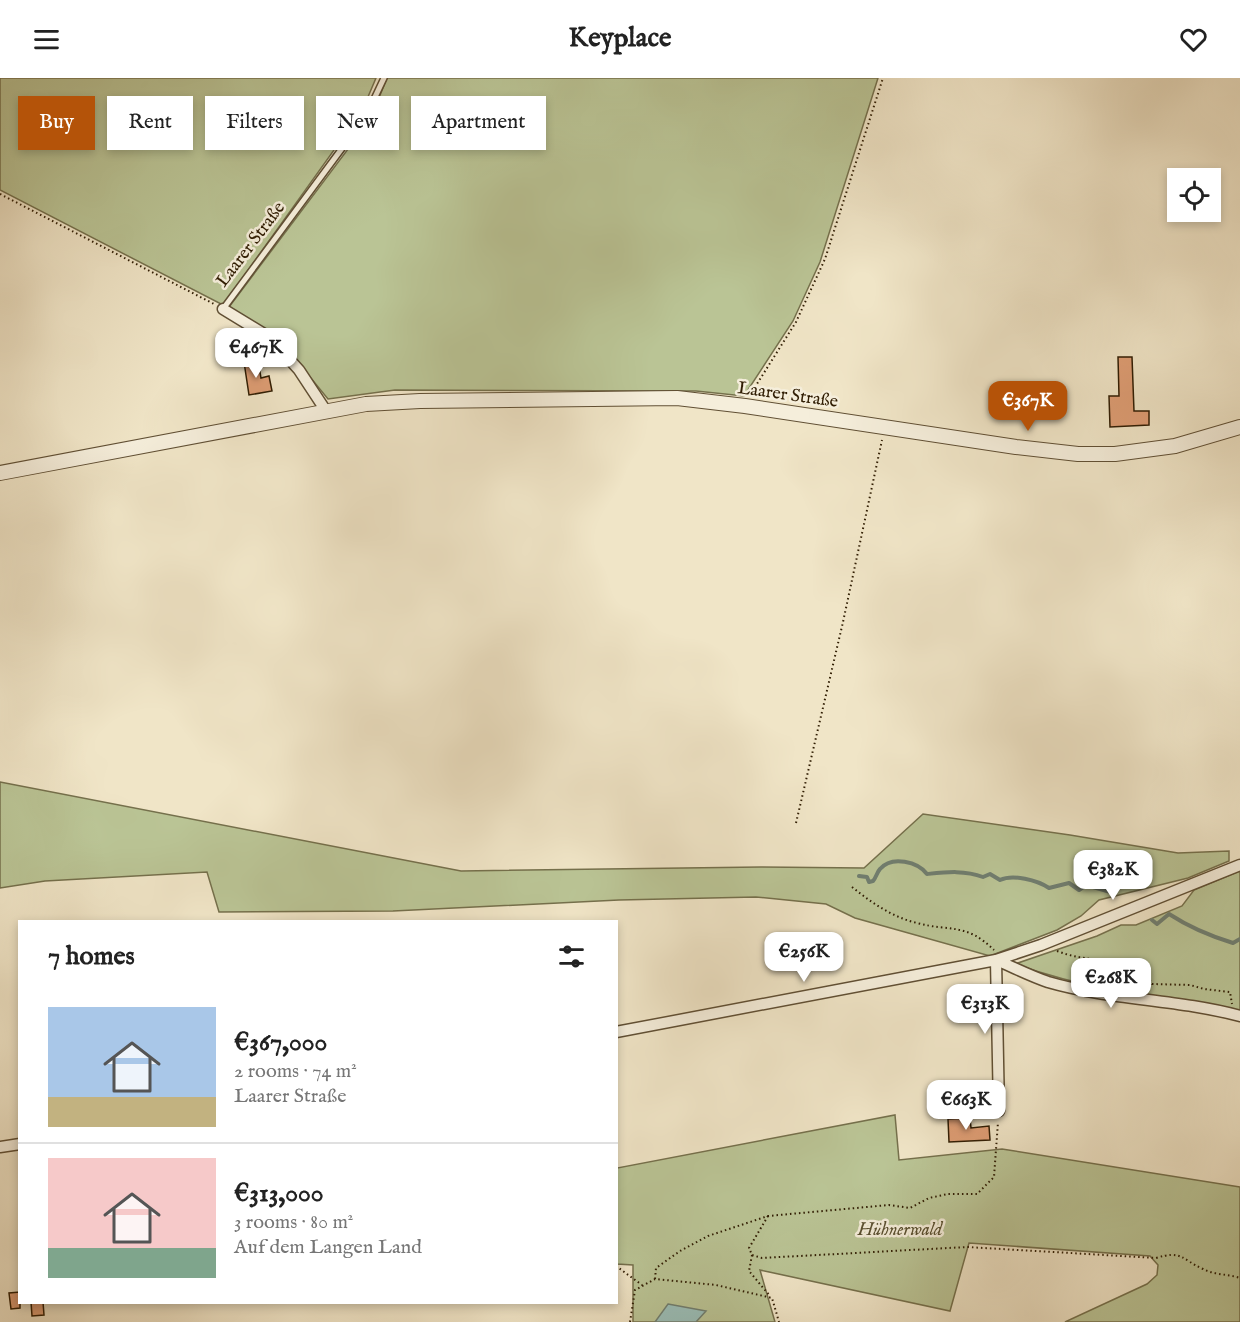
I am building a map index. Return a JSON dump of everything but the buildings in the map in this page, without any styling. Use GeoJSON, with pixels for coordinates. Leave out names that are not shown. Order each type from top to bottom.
{"type":"FeatureCollection","features":[{"type":"Feature","properties":{"kind":"street","name":"Laarer Straße"},"geometry":{"type":"LineString","coordinates":[[223,309],[269,337],[299,370],[326,411]]}},
{"type":"Feature","properties":{"kind":"street","name":"Laarer Straße"},"geometry":{"type":"LineString","coordinates":[[0,473],[366,404],[420,400],[677,398],[1078,454],[1115,454],[1175,446],[1240,427]]}},
{"type":"Feature","properties":{"kind":"street"},"geometry":{"type":"LineString","coordinates":[[618,1032],[1001,958],[1041,945],[1240,865]]}},
{"type":"Feature","properties":{"kind":"street"},"geometry":{"type":"LineString","coordinates":[[1001,958],[1047,981],[1107,994],[1180,1003],[1236,1015]]}},
{"type":"Feature","properties":{"kind":"street"},"geometry":{"type":"LineString","coordinates":[[999,1111],[1001,958]]}},
{"type":"Feature","properties":{"kind":"street"},"geometry":{"type":"LineString","coordinates":[[0,1147],[18,1144]]}},
{"type":"Feature","properties":{"kind":"lane","name":"Laarer Straße"},"geometry":{"type":"LineString","coordinates":[[223,309],[366,116],[384,78]]}},
{"type":"Feature","properties":{"kind":"path"},"geometry":{"type":"LineString","coordinates":[[745,406],[749,395],[796,322],[825,259],[883,78]]}},
{"type":"Feature","properties":{"kind":"path"},"geometry":{"type":"LineString","coordinates":[[0,194],[223,309]]}},
{"type":"Feature","properties":{"kind":"path"},"geometry":{"type":"LineString","coordinates":[[796,823],[843,622],[885,426]]}},
{"type":"Feature","properties":{"kind":"path"},"geometry":{"type":"LineString","coordinates":[[852,887],[890,914],[919,924],[952,927],[980,937],[1001,958]]}},
{"type":"Feature","properties":{"kind":"path"},"geometry":{"type":"LineString","coordinates":[[1041,945],[1088,960],[1115,960],[1141,964],[1152,984],[1190,985],[1230,992],[1236,1015]]}},
{"type":"Feature","properties":{"kind":"path"},"geometry":{"type":"LineString","coordinates":[[655,1278],[656,1268],[680,1251],[724,1229],[737,1228],[768,1216],[889,1205],[910,1208],[929,1198],[948,1194],[977,1194],[994,1177],[999,1111]]}},
{"type":"Feature","properties":{"kind":"path"},"geometry":{"type":"LineString","coordinates":[[768,1216],[749,1248],[752,1255],[749,1270],[772,1298],[779,1322]]}},
{"type":"Feature","properties":{"kind":"path"},"geometry":{"type":"LineString","coordinates":[[752,1255],[762,1258],[967,1247],[1155,1258],[1172,1253],[1186,1258],[1204,1270],[1240,1278]]}},
{"type":"Feature","properties":{"kind":"path"},"geometry":{"type":"LineString","coordinates":[[618,1267],[642,1285]]}},
{"type":"Feature","properties":{"kind":"path"},"geometry":{"type":"LineString","coordinates":[[630,1322],[635,1290],[655,1278],[716,1285],[772,1298]]}},
{"type":"Feature","properties":{"kind":"green space"},"geometry":{"type":"Polygon","coordinates":[[[0,78],[376,78],[368,96],[316,96],[316,150],[334,150],[223,305],[0,190],[0,78]]]}},
{"type":"Feature","properties":{"kind":"green space"},"geometry":{"type":"Polygon","coordinates":[[[387,78],[878,78],[820,262],[793,321],[744,396],[696,391],[395,390],[328,399],[301,366],[229,307],[347,150],[399,150],[399,96],[380,96],[387,78]]]}},
{"type":"Feature","properties":{"kind":"green space"},"geometry":{"type":"Polygon","coordinates":[[[0,782],[461,871],[864,868],[923,814],[1178,853],[1229,851],[1229,861],[1188,878],[1099,900],[1081,916],[1057,930],[990,956],[855,918],[826,904],[756,897],[619,900],[393,911],[219,912],[207,872],[45,881],[0,888],[0,782]]]}},
{"type":"Feature","properties":{"kind":"green space"},"geometry":{"type":"Polygon","coordinates":[[[1240,871],[1240,1012],[1098,987],[1015,964],[1097,936],[1121,925],[1136,925],[1182,906],[1194,890],[1240,871]]]}},
{"type":"Feature","properties":{"kind":"green space","name":"Hühnerwald"},"geometry":{"type":"Polygon","coordinates":[[[895,1115],[899,1160],[1002,1149],[1240,1187],[1240,1322],[1065,1322],[1147,1284],[1157,1275],[1158,1265],[1150,1256],[969,1243],[950,1311],[760,1270],[775,1322],[633,1322],[633,1265],[618,1264],[618,1168],[895,1115]]]}},
{"type":"Feature","properties":{"kind":"water"},"geometry":{"type":"Polygon","coordinates":[[[668,1304],[706,1311],[696,1322],[655,1322],[668,1304]]]}},
{"type":"Feature","properties":{"kind":"waterway"},"geometry":{"type":"LineString","coordinates":[[859,876],[867,877],[869,882],[873,881],[885,865],[898,861],[918,866],[927,874],[963,872],[983,877],[990,874],[1000,880],[1025,879],[1049,888],[1069,883],[1079,890],[1086,885],[1114,893]]}},
{"type":"Feature","properties":{"kind":"waterway"},"geometry":{"type":"LineString","coordinates":[[1152,920],[1157,924],[1169,914],[1192,927],[1233,943],[1240,939]]}}]}
